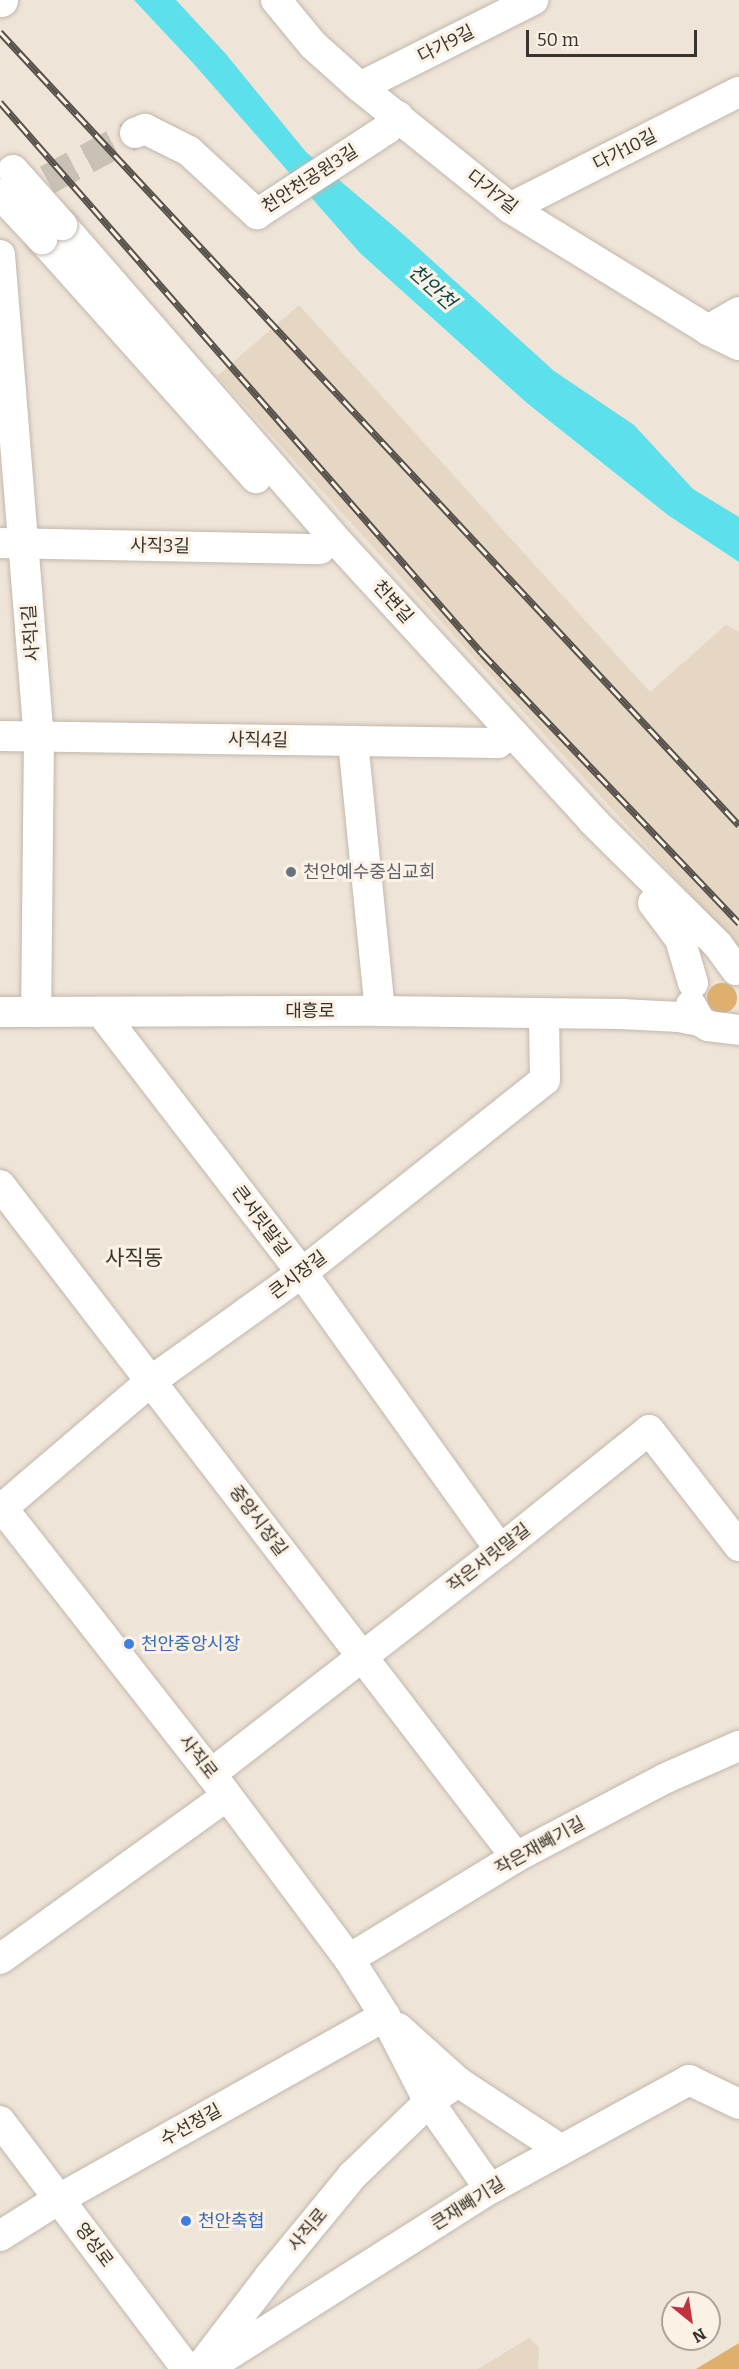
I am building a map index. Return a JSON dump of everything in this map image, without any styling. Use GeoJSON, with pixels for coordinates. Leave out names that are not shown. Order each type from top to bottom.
{"type":"FeatureCollection","features":[{"type":"Feature","properties":{"kind":"street","name":"다가7길"},"geometry":{"type":"LineString","coordinates":[[276,0],[313,45],[360,87],[393,123],[510,208],[708,330],[739,345]]}},
{"type":"Feature","properties":{"kind":"street","name":"다가9길"},"geometry":{"type":"LineString","coordinates":[[360,87],[533,0]]}},
{"type":"Feature","properties":{"kind":"street","name":"다가10길"},"geometry":{"type":"LineString","coordinates":[[510,208],[739,92]]}},
{"type":"Feature","properties":{"kind":"street","name":"천안천공원3길"},"geometry":{"type":"LineString","coordinates":[[135,133],[145,129],[189,151],[257,214],[270,208],[393,123]]}},
{"type":"Feature","properties":{"kind":"street"},"geometry":{"type":"LineString","coordinates":[[3,180],[46,180]]}},
{"type":"Feature","properties":{"kind":"street"},"geometry":{"type":"LineString","coordinates":[[3,180],[52,232]]}},
{"type":"Feature","properties":{"kind":"street","name":"천변길"},"geometry":{"type":"LineString","coordinates":[[52,232],[320,549],[505,737],[718,945],[737,971]]}},
{"type":"Feature","properties":{"kind":"street","name":"천변길"},"geometry":{"type":"LineString","coordinates":[[52,232],[333,537],[505,737],[663,912],[680,939],[692,988],[690,1003],[700,1021]]}},
{"type":"Feature","properties":{"kind":"street","name":"사직1길"},"geometry":{"type":"LineString","coordinates":[[0,255],[12,543],[39,737],[36,1012]]}},
{"type":"Feature","properties":{"kind":"street"},"geometry":{"type":"LineString","coordinates":[[708,330],[739,312]]}},
{"type":"Feature","properties":{"kind":"street","name":"사직3길"},"geometry":{"type":"LineString","coordinates":[[12,543],[320,549]]}},
{"type":"Feature","properties":{"kind":"street","name":"사직4길"},"geometry":{"type":"LineString","coordinates":[[0,736],[353,741],[505,737]]}},
{"type":"Feature","properties":{"kind":"street"},"geometry":{"type":"LineString","coordinates":[[353,741],[380,1011]]}},
{"type":"Feature","properties":{"kind":"street"},"geometry":{"type":"LineString","coordinates":[[621,1014],[692,988],[708,969],[727,967],[737,971]]}},
{"type":"Feature","properties":{"kind":"street","name":"대흥로"},"geometry":{"type":"LineString","coordinates":[[0,1012],[380,1011],[544,1015],[621,1014]]}},
{"type":"Feature","properties":{"kind":"street","name":"큰서릿말길"},"geometry":{"type":"LineString","coordinates":[[101,1012],[302,1273],[500,1550]]}},
{"type":"Feature","properties":{"kind":"street"},"geometry":{"type":"LineString","coordinates":[[621,1014],[679,1017],[700,1021],[718,1029],[736,1027]]}},
{"type":"Feature","properties":{"kind":"street","name":"큰시장길"},"geometry":{"type":"LineString","coordinates":[[1,1508],[152,1381],[302,1273],[545,1080],[544,1015]]}},
{"type":"Feature","properties":{"kind":"street","name":"중앙시장길"},"geometry":{"type":"LineString","coordinates":[[0,1185],[516,1857]]}},
{"type":"Feature","properties":{"kind":"street","name":"작은서릿말길"},"geometry":{"type":"LineString","coordinates":[[0,1959],[219,1785],[362,1658],[649,1430],[739,1546]]}},
{"type":"Feature","properties":{"kind":"street","name":"사직로"},"geometry":{"type":"LineString","coordinates":[[1,1508],[219,1785],[349,1959],[385,2016],[429,2102],[490,2189]]}},
{"type":"Feature","properties":{"kind":"street","name":"작은재빼기길"},"geometry":{"type":"LineString","coordinates":[[349,1959],[516,1857],[666,1778],[739,1746]]}},
{"type":"Feature","properties":{"kind":"street","name":"사직로"},"geometry":{"type":"LineString","coordinates":[[385,2016],[458,2082],[560,2149]]}},
{"type":"Feature","properties":{"kind":"street","name":"수선정길"},"geometry":{"type":"LineString","coordinates":[[0,2236],[59,2199],[385,2016]]}},
{"type":"Feature","properties":{"kind":"street","name":"큰재빼기길"},"geometry":{"type":"LineString","coordinates":[[206,2369],[490,2189],[689,2080],[739,2104]]}},
{"type":"Feature","properties":{"kind":"street"},"geometry":{"type":"LineString","coordinates":[[429,2102],[458,2082]]}},
{"type":"Feature","properties":{"kind":"street","name":"사직로"},"geometry":{"type":"LineString","coordinates":[[199,2369],[270,2276],[352,2176],[429,2102]]}},
{"type":"Feature","properties":{"kind":"street","name":"영성로"},"geometry":{"type":"LineString","coordinates":[[0,2121],[187,2369]]}},
{"type":"Feature","properties":{"kind":"shaded area"},"geometry":{"type":"Polygon","coordinates":[[[299,305],[650,692],[726,625],[739,632],[739,948],[217,376],[299,305]]]}},
{"type":"Feature","properties":{"kind":"shaded area"},"geometry":{"type":"Polygon","coordinates":[[[722,983],[728,984],[736,992],[736,1004],[728,1012],[722,1013],[716,1012],[708,1004],[707,998],[708,992],[716,984],[722,983]]]}},
{"type":"Feature","properties":{"kind":"shaded area"},"geometry":{"type":"Polygon","coordinates":[[[529,2338],[539,2347],[538,2369],[478,2369],[529,2338]]]}},
{"type":"Feature","properties":{"kind":"shaded area"},"geometry":{"type":"Polygon","coordinates":[[[739,2343],[739,2369],[696,2369],[739,2343]]]}},
{"type":"Feature","properties":{"kind":"water","name":"천안천"},"geometry":{"type":"Polygon","coordinates":[[[134,0],[176,0],[225,53],[306,152],[404,235],[554,371],[634,425],[693,489],[739,517],[739,562],[668,515],[527,403],[360,253],[193,63],[134,0]]]}},
{"type":"Feature","properties":{"kind":"tunnel"},"geometry":{"type":"LineString","coordinates":[[47,180],[135,133]]}},
{"type":"Feature","properties":{"kind":"railway"},"geometry":{"type":"LineString","coordinates":[[0,32],[739,825]]}},
{"type":"Feature","properties":{"kind":"railway"},"geometry":{"type":"LineString","coordinates":[[0,102],[482,653],[739,923]]}},
{"type":"Feature","properties":{"kind":"place","name":"천안예수중심교회"},"geometry":{"type":"Point","coordinates":[291,872]}},
{"type":"Feature","properties":{"kind":"place","name":"천안중앙시장"},"geometry":{"type":"Point","coordinates":[129,1644]}},
{"type":"Feature","properties":{"kind":"place","name":"천안축협"},"geometry":{"type":"Point","coordinates":[186,2221]}},
{"type":"Feature","properties":{"kind":"district","name":"사직동"},"geometry":{"type":"Point","coordinates":[134,1258]}}]}
